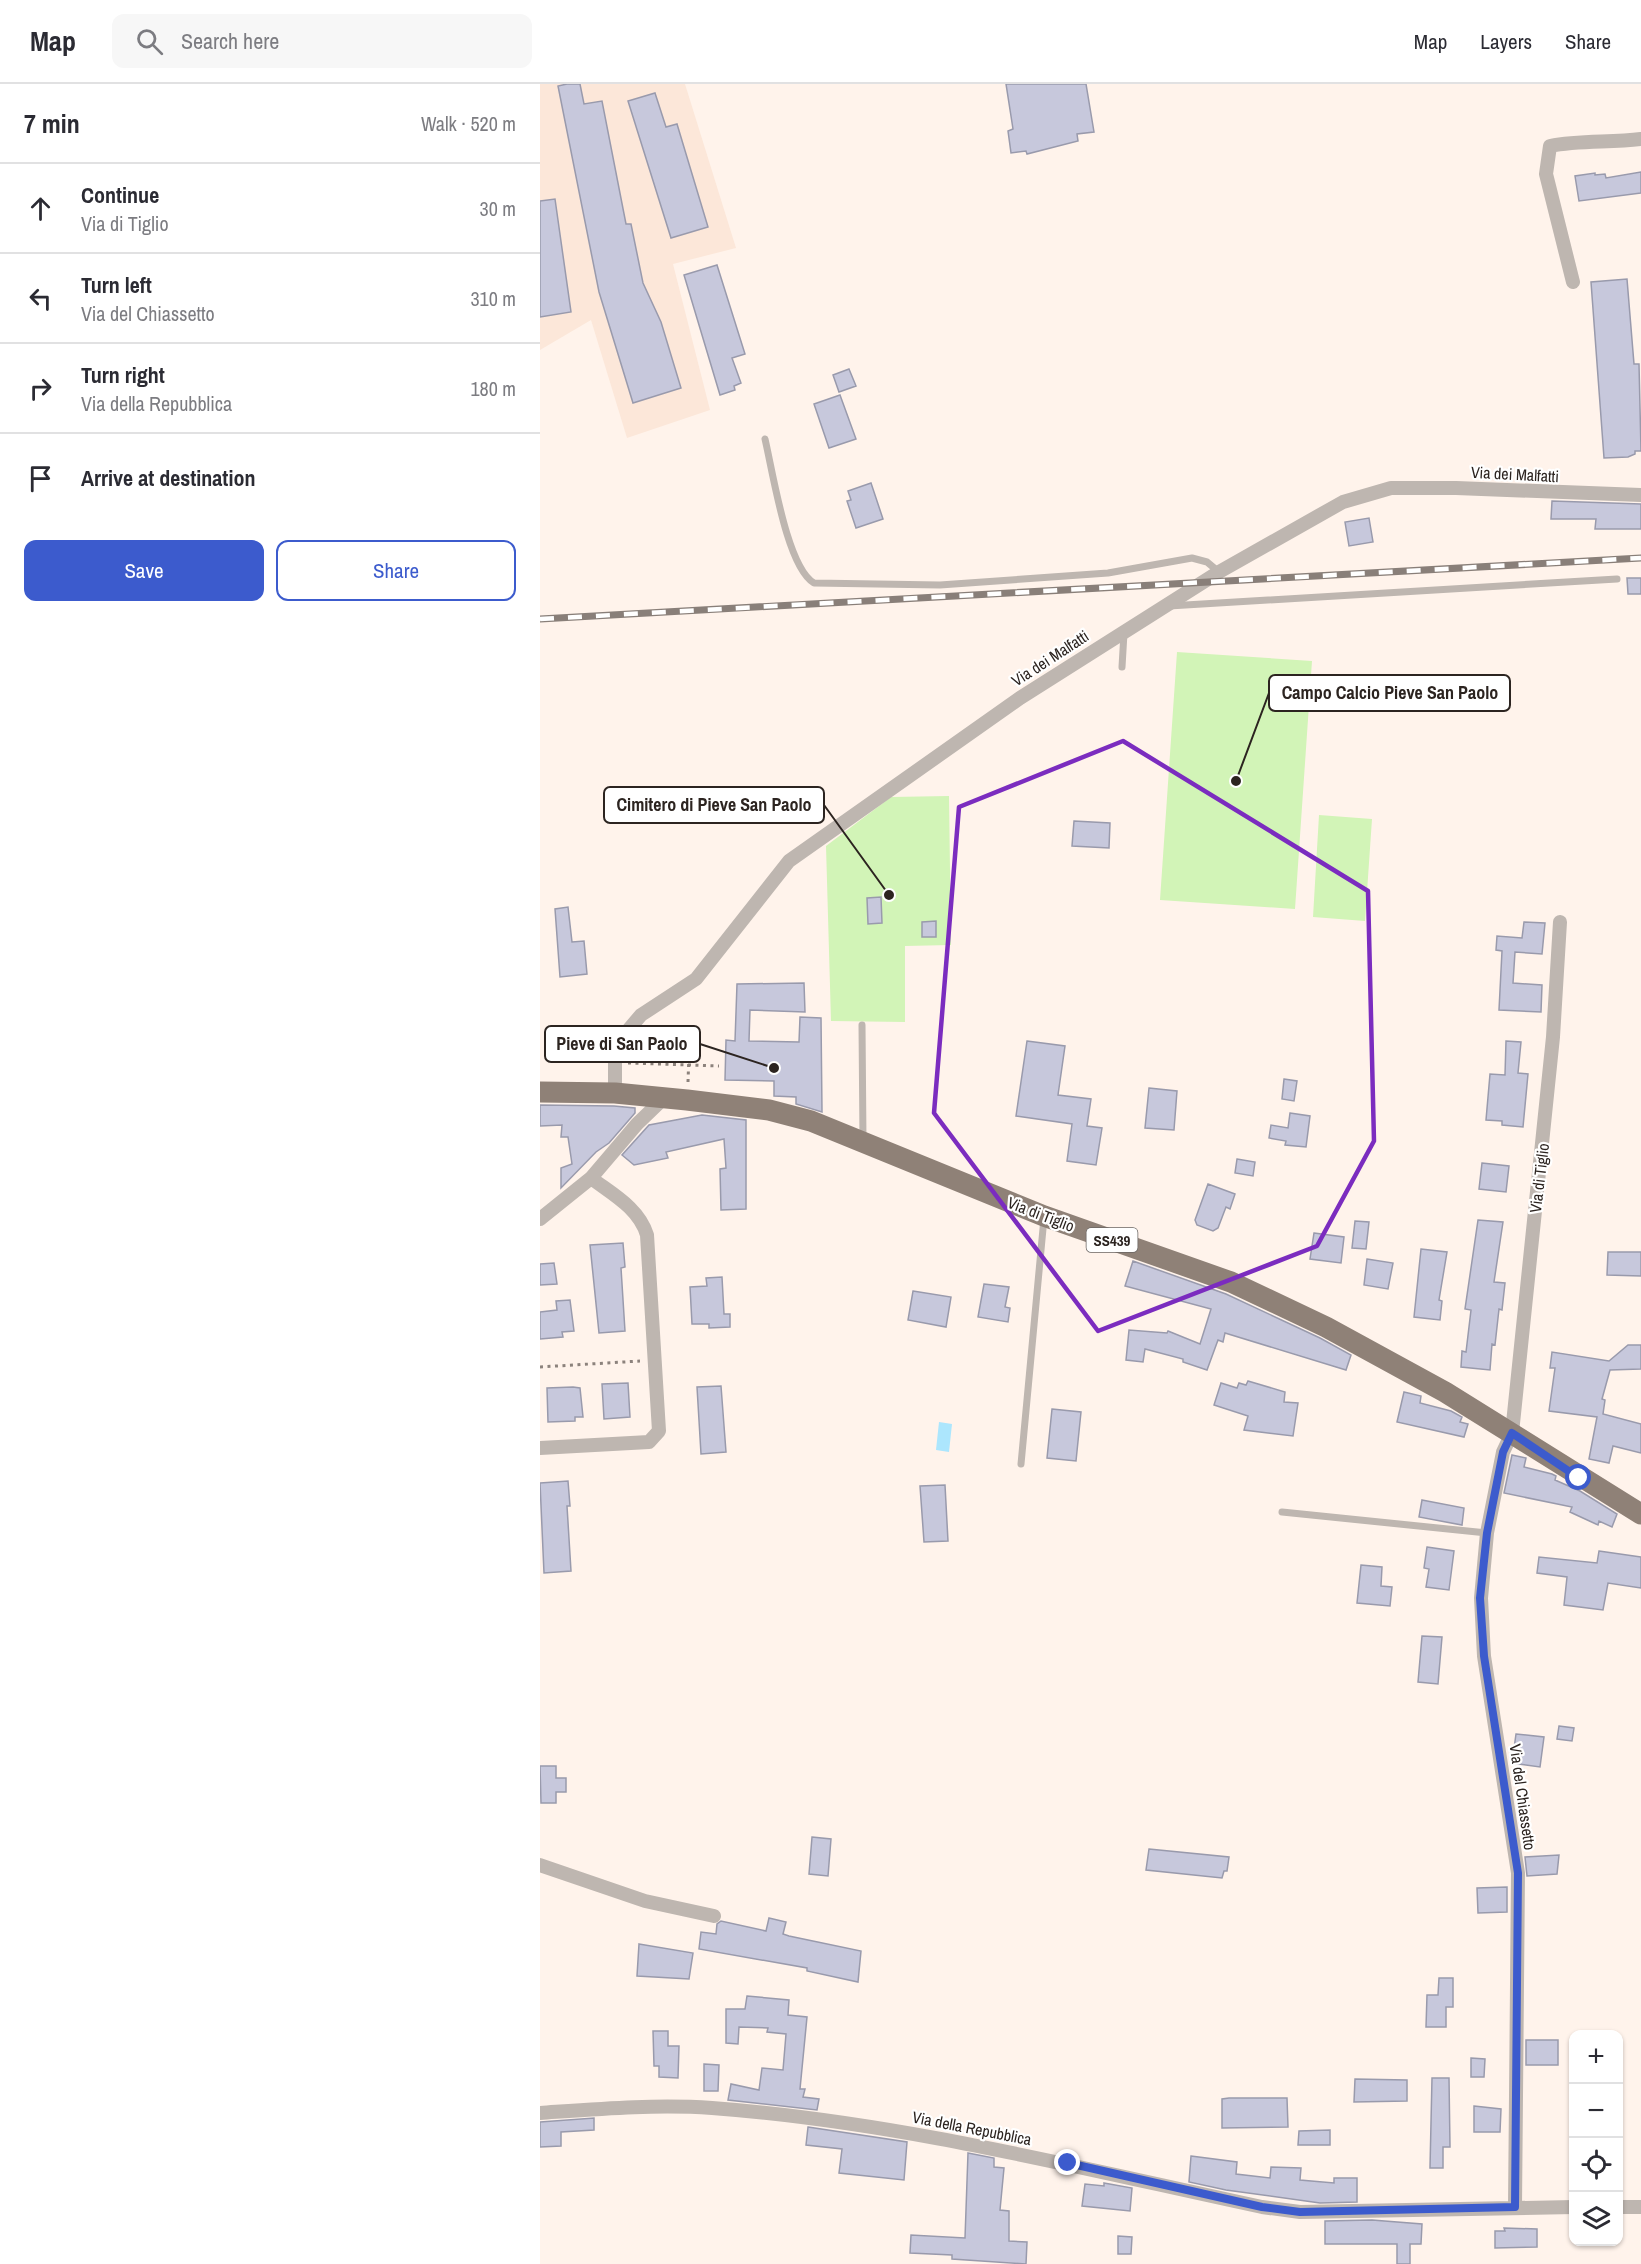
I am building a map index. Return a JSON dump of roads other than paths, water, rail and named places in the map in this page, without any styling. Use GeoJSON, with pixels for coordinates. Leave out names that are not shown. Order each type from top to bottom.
{"type":"FeatureCollection","features":[{"type":"Feature","properties":{"kind":"main road","name":"Via di Tiglio"},"geometry":{"type":"LineString","coordinates":[[540,1092],[615,1093],[687,1100],[769,1110],[811,1121],[1044,1216],[1231,1282],[1326,1327],[1445,1392],[1641,1514]]}},
{"type":"Feature","properties":{"kind":"street"},"geometry":{"type":"LineString","coordinates":[[1573,282],[1546,174],[1550,146],[1568,142],[1641,139]]}},
{"type":"Feature","properties":{"kind":"street","name":"Via dei Malfatti"},"geometry":{"type":"LineString","coordinates":[[615,1093],[615,1062],[624,1035],[641,1015],[696,979],[789,861],[1020,698],[1124,630],[1219,572],[1343,502],[1390,489],[1456,488],[1641,495]]}},
{"type":"Feature","properties":{"kind":"street","name":"Via di Tiglio"},"geometry":{"type":"LineString","coordinates":[[1512,1433],[1551,1060],[1560,922]]}},
{"type":"Feature","properties":{"kind":"street"},"geometry":{"type":"LineString","coordinates":[[540,1219],[591,1178],[637,1124],[664,1098]]}},
{"type":"Feature","properties":{"kind":"street"},"geometry":{"type":"LineString","coordinates":[[540,1448],[649,1442],[659,1431],[647,1235],[644,1224],[633,1210],[591,1178]]}},
{"type":"Feature","properties":{"kind":"street","name":"Via del Chiassetto"},"geometry":{"type":"LineString","coordinates":[[1512,1433],[1503,1452],[1487,1533],[1480,1598],[1484,1656],[1518,1873],[1515,2207]]}},
{"type":"Feature","properties":{"kind":"street"},"geometry":{"type":"LineString","coordinates":[[540,1865],[645,1901],[714,1916]]}},
{"type":"Feature","properties":{"kind":"street","name":"Via della Repubblica"},"geometry":{"type":"LineString","coordinates":[[540,2113],[626,2107],[712,2108],[919,2133],[1262,2207],[1300,2212],[1569,2207]]}},
{"type":"Feature","properties":{"kind":"street"},"geometry":{"type":"LineString","coordinates":[[1623,2207],[1641,2207]]}},
{"type":"Feature","properties":{"kind":"lane"},"geometry":{"type":"LineString","coordinates":[[765,440],[793,557],[804,577],[814,583],[940,585],[1108,573],[1192,558],[1206,562],[1219,572]]}},
{"type":"Feature","properties":{"kind":"lane"},"geometry":{"type":"LineString","coordinates":[[1164,607],[1617,579]]}},
{"type":"Feature","properties":{"kind":"lane"},"geometry":{"type":"LineString","coordinates":[[1122,667],[1124,630]]}},
{"type":"Feature","properties":{"kind":"lane"},"geometry":{"type":"LineString","coordinates":[[861,1025],[862,1142]]}},
{"type":"Feature","properties":{"kind":"lane"},"geometry":{"type":"LineString","coordinates":[[1021,1464],[1044,1216]]}},
{"type":"Feature","properties":{"kind":"lane"},"geometry":{"type":"LineString","coordinates":[[1282,1512],[1487,1533]]}},
{"type":"Feature","properties":{"kind":"water"},"geometry":{"type":"Polygon","coordinates":[[[939,1422],[952,1424],[949,1452],[936,1450],[939,1422]]]}},
{"type":"Feature","properties":{"kind":"railway"},"geometry":{"type":"LineString","coordinates":[[540,619],[1641,558]]}},
{"type":"Feature","properties":{"kind":"place","name":"Campo Calcio Pieve San Paolo"},"geometry":{"type":"Point","coordinates":[1236,781]}},
{"type":"Feature","properties":{"kind":"place","name":"Cimitero di Pieve San Paolo"},"geometry":{"type":"Point","coordinates":[889,895]}},
{"type":"Feature","properties":{"kind":"place","name":"Pieve di San Paolo"},"geometry":{"type":"Point","coordinates":[774,1068]}}]}
